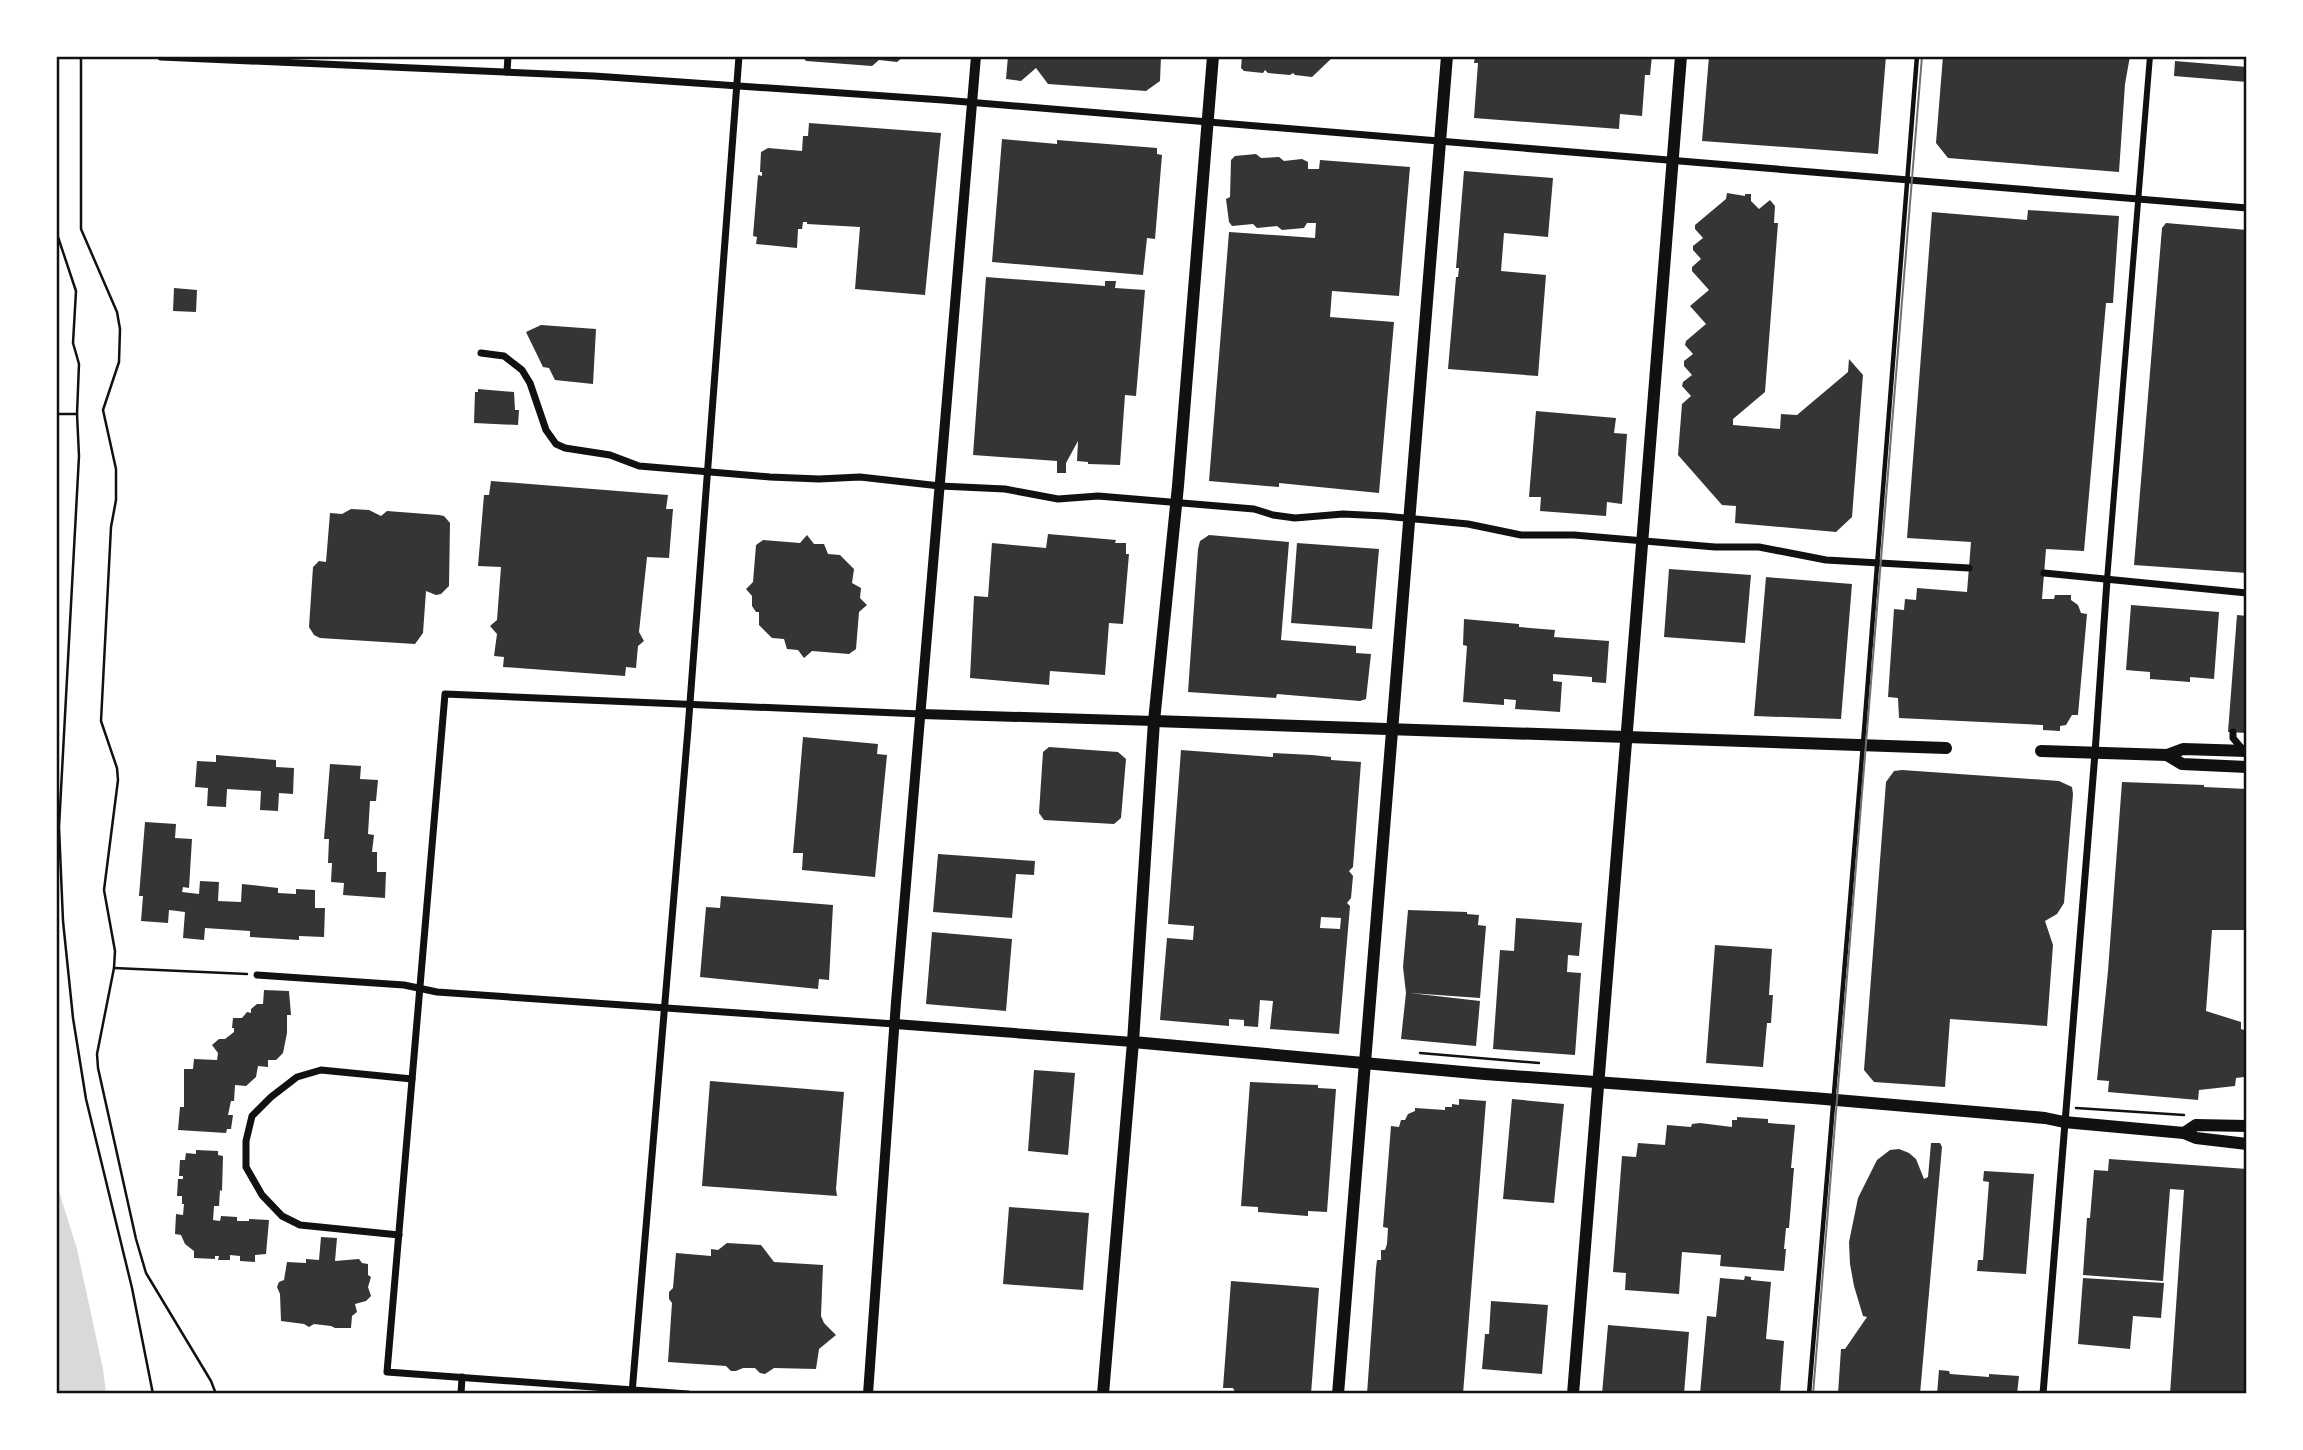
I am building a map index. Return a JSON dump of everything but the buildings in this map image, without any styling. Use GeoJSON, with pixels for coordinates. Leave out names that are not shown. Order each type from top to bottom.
{"type":"FeatureCollection","features":[{"type":"Feature","properties":{"kind":"main road"},"geometry":{"type":"LineString","coordinates":[[1103,1394],[1133,1042],[1154,722],[1176,503],[1213,56]]}},
{"type":"Feature","properties":{"kind":"main road"},"geometry":{"type":"LineString","coordinates":[[1338,1394],[1447,56]]}},
{"type":"Feature","properties":{"kind":"main road"},"geometry":{"type":"LineString","coordinates":[[1573,1394],[1681,56]]}},
{"type":"Feature","properties":{"kind":"main road"},"geometry":{"type":"LineString","coordinates":[[1154,722],[1946,748]]}},
{"type":"Feature","properties":{"kind":"main road"},"geometry":{"type":"LineString","coordinates":[[2041,751],[2167,755],[2183,749],[2245,751]]}},
{"type":"Feature","properties":{"kind":"main road"},"geometry":{"type":"LineString","coordinates":[[2167,755],[2182,764],[2247,767]]}},
{"type":"Feature","properties":{"kind":"main road"},"geometry":{"type":"LineString","coordinates":[[1133,1042],[2045,1118],[2184,1133],[2196,1138],[2247,1144]]}},
{"type":"Feature","properties":{"kind":"main road"},"geometry":{"type":"LineString","coordinates":[[2184,1133],[2196,1125],[2247,1126]]}},
{"type":"Feature","properties":{"kind":"street"},"geometry":{"type":"LineString","coordinates":[[507,72],[508,56]]}},
{"type":"Feature","properties":{"kind":"street"},"geometry":{"type":"LineString","coordinates":[[632,1392],[690,704],[739,56]]}},
{"type":"Feature","properties":{"kind":"street"},"geometry":{"type":"LineString","coordinates":[[867,1394],[894,1024],[976,56]]}},
{"type":"Feature","properties":{"kind":"street"},"geometry":{"type":"LineString","coordinates":[[2043,1394],[2150,56]]}},
{"type":"Feature","properties":{"kind":"street"},"geometry":{"type":"LineString","coordinates":[[161,57],[245,58],[737,86],[1907,178],[2247,208]]}},
{"type":"Feature","properties":{"kind":"street"},"geometry":{"type":"LineString","coordinates":[[481,353],[504,356],[514,361],[522,370],[530,383],[546,430],[556,444],[565,448],[610,455],[648,468],[819,479],[860,477],[940,486],[1005,489],[1058,499],[1098,496],[1254,509],[1273,516],[1295,518],[1343,513],[1468,524],[1521,535],[1574,535],[1759,547],[1826,560],[1969,568]]}},
{"type":"Feature","properties":{"kind":"street"},"geometry":{"type":"LineString","coordinates":[[2044,573],[2247,593]]}},
{"type":"Feature","properties":{"kind":"street"},"geometry":{"type":"LineString","coordinates":[[688,1394],[387,1372],[445,694],[1154,722]]}},
{"type":"Feature","properties":{"kind":"street"},"geometry":{"type":"LineString","coordinates":[[2233,732],[2233,738],[2245,751]]}},
{"type":"Feature","properties":{"kind":"street"},"geometry":{"type":"LineString","coordinates":[[257,975],[404,985],[442,992],[1133,1042]]}},
{"type":"Feature","properties":{"kind":"street"},"geometry":{"type":"LineString","coordinates":[[399,1235],[300,1225],[282,1216],[262,1195],[246,1167],[246,1141],[252,1116],[297,1077],[321,1070],[412,1079]]}},
{"type":"Feature","properties":{"kind":"street"},"geometry":{"type":"LineString","coordinates":[[461,1394],[462,1377]]}},
{"type":"Feature","properties":{"kind":"lane"},"geometry":{"type":"LineString","coordinates":[[1809,1394],[1917,56]]}},
{"type":"Feature","properties":{"kind":"path"},"geometry":{"type":"LineString","coordinates":[[81,56],[81,229],[117,312],[120,329],[119,362],[103,410],[116,469],[116,500],[111,527],[101,721],[117,768],[118,780],[104,890],[115,951],[114,968],[97,1054],[98,1068],[146,1273],[211,1381],[216,1394]]}},
{"type":"Feature","properties":{"kind":"path"},"geometry":{"type":"LineString","coordinates":[[56,231],[76,291],[73,343],[79,364],[78,482],[59,827],[66,967],[86,1099],[132,1288],[153,1394]]}},
{"type":"Feature","properties":{"kind":"path"},"geometry":{"type":"LineString","coordinates":[[56,414],[77,414]]}},
{"type":"Feature","properties":{"kind":"path"},"geometry":{"type":"LineString","coordinates":[[114,968],[257,975]]}},
{"type":"Feature","properties":{"kind":"shaded area"},"geometry":{"type":"Polygon","coordinates":[[[56,1182],[77,1249],[106,1394],[56,1394],[56,1182]]]}},
{"type":"Feature","properties":{"kind":"tram line"},"geometry":{"type":"LineString","coordinates":[[1813,1394],[1922,56]]}}]}
